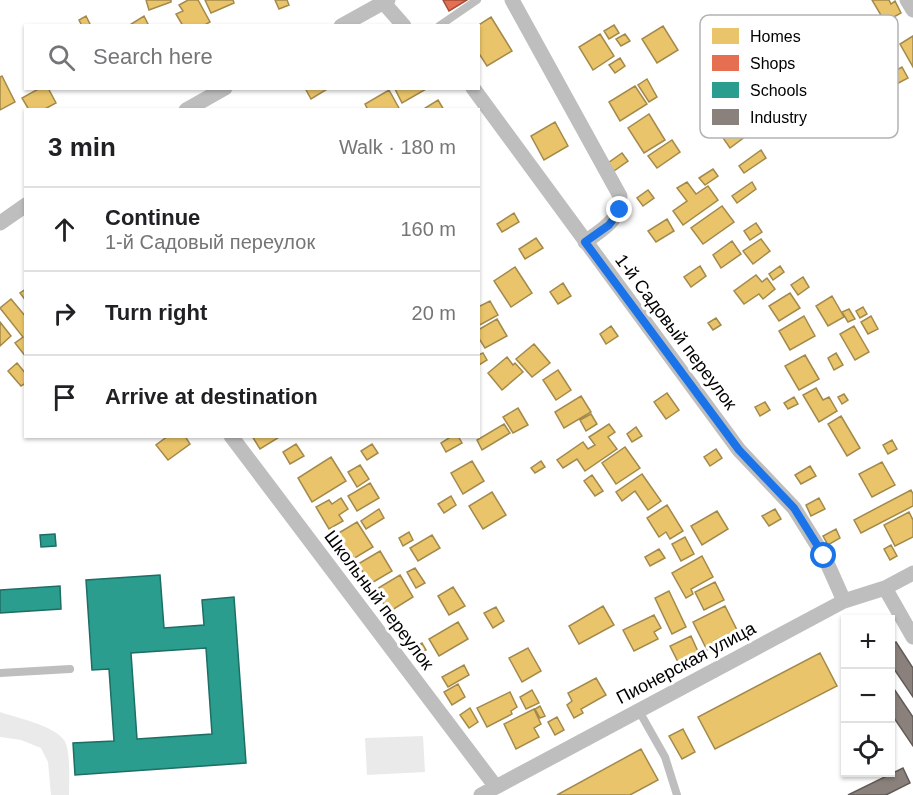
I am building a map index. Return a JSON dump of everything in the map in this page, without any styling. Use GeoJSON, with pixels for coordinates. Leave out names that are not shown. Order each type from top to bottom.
{"type":"FeatureCollection","features":[{"type":"Feature","properties":{"kind":"street"},"geometry":{"type":"LineString","coordinates":[[512,0],[620,196],[620,210],[609,225],[585,242]]}},
{"type":"Feature","properties":{"kind":"street"},"geometry":{"type":"LineString","coordinates":[[907,0],[913,10]]}},
{"type":"Feature","properties":{"kind":"street"},"geometry":{"type":"LineString","coordinates":[[345,24],[386,1],[403,24]]}},
{"type":"Feature","properties":{"kind":"street"},"geometry":{"type":"LineString","coordinates":[[190,108],[221,90]]}},
{"type":"Feature","properties":{"kind":"street","name":"1-й Садовый переулок"},"geometry":{"type":"LineString","coordinates":[[474,90],[739,450],[794,508],[824,556],[844,601]]}},
{"type":"Feature","properties":{"kind":"street"},"geometry":{"type":"LineString","coordinates":[[0,223],[24,206]]}},
{"type":"Feature","properties":{"kind":"street","name":"Школьный переулок"},"geometry":{"type":"LineString","coordinates":[[233,438],[496,787]]}},
{"type":"Feature","properties":{"kind":"street","name":"Пионерская улица"},"geometry":{"type":"LineString","coordinates":[[481,795],[844,601],[885,588],[913,573]]}},
{"type":"Feature","properties":{"kind":"street"},"geometry":{"type":"LineString","coordinates":[[885,588],[913,637]]}},
{"type":"Feature","properties":{"kind":"lane"},"geometry":{"type":"LineString","coordinates":[[442,24],[477,0]]}},
{"type":"Feature","properties":{"kind":"lane"},"geometry":{"type":"LineString","coordinates":[[0,673],[70,669]]}},
{"type":"Feature","properties":{"kind":"lane"},"geometry":{"type":"LineString","coordinates":[[639,711],[665,757],[677,795]]}},
{"type":"Feature","properties":{"kind":"shaded area"},"geometry":{"type":"Polygon","coordinates":[[[0,712],[43,726],[64,740],[69,758],[69,795],[51,795],[48,762],[41,748],[21,740],[0,737],[0,712]]]}},
{"type":"Feature","properties":{"kind":"shaded area"},"geometry":{"type":"Polygon","coordinates":[[[423,736],[425,772],[367,775],[365,738],[423,736]]]}},
{"type":"Feature","properties":{"kind":"building: Homes"},"geometry":{"type":"Polygon","coordinates":[[[146,0],[171,0],[171,2],[149,10],[146,0]]]}},
{"type":"Feature","properties":{"kind":"building: Homes"},"geometry":{"type":"Polygon","coordinates":[[[188,0],[198,0],[210,22],[182,24],[176,14],[183,11],[179,5],[188,0]]]}},
{"type":"Feature","properties":{"kind":"building: Homes"},"geometry":{"type":"Polygon","coordinates":[[[205,0],[233,0],[234,3],[211,13],[205,0]]]}},
{"type":"Feature","properties":{"kind":"building: Homes"},"geometry":{"type":"Polygon","coordinates":[[[275,0],[287,0],[289,5],[279,9],[275,0]]]}},
{"type":"Feature","properties":{"kind":"building: Homes"},"geometry":{"type":"Polygon","coordinates":[[[872,0],[889,0],[891,4],[895,1],[901,13],[897,15],[881,15],[872,0]]]}},
{"type":"Feature","properties":{"kind":"building: Homes"},"geometry":{"type":"Polygon","coordinates":[[[86,16],[90,24],[81,24],[79,20],[86,16]]]}},
{"type":"Feature","properties":{"kind":"building: Homes"},"geometry":{"type":"Polygon","coordinates":[[[144,16],[148,24],[131,24],[144,16]]]}},
{"type":"Feature","properties":{"kind":"building: Homes"},"geometry":{"type":"Polygon","coordinates":[[[491,17],[512,51],[487,66],[480,55],[480,24],[491,17]]]}},
{"type":"Feature","properties":{"kind":"building: Homes"},"geometry":{"type":"Polygon","coordinates":[[[614,25],[619,33],[609,39],[604,31],[614,25]]]}},
{"type":"Feature","properties":{"kind":"building: Homes"},"geometry":{"type":"Polygon","coordinates":[[[663,26],[678,50],[657,63],[642,39],[663,26]]]}},
{"type":"Feature","properties":{"kind":"building: Homes"},"geometry":{"type":"Polygon","coordinates":[[[600,34],[614,56],[593,70],[579,47],[600,34]]]}},
{"type":"Feature","properties":{"kind":"building: Homes"},"geometry":{"type":"Polygon","coordinates":[[[625,34],[630,41],[621,46],[616,39],[625,34]]]}},
{"type":"Feature","properties":{"kind":"building: Homes"},"geometry":{"type":"Polygon","coordinates":[[[913,36],[913,67],[900,44],[913,36]]]}},
{"type":"Feature","properties":{"kind":"building: Homes"},"geometry":{"type":"Polygon","coordinates":[[[620,58],[625,66],[615,73],[609,65],[620,58]]]}},
{"type":"Feature","properties":{"kind":"building: Homes"},"geometry":{"type":"Polygon","coordinates":[[[902,67],[908,78],[898,83],[898,69],[902,67]]]}},
{"type":"Feature","properties":{"kind":"building: Homes"},"geometry":{"type":"Polygon","coordinates":[[[2,76],[15,102],[0,110],[0,77],[2,76]]]}},
{"type":"Feature","properties":{"kind":"building: Homes"},"geometry":{"type":"Polygon","coordinates":[[[647,79],[657,97],[649,102],[638,85],[647,79]]]}},
{"type":"Feature","properties":{"kind":"building: Homes"},"geometry":{"type":"Polygon","coordinates":[[[635,86],[647,104],[620,121],[609,102],[635,86]]]}},
{"type":"Feature","properties":{"kind":"building: Homes"},"geometry":{"type":"Polygon","coordinates":[[[36,90],[49,90],[56,103],[47,108],[28,108],[22,98],[36,90]]]}},
{"type":"Feature","properties":{"kind":"building: Homes"},"geometry":{"type":"Polygon","coordinates":[[[306,90],[326,90],[311,99],[306,90]]]}},
{"type":"Feature","properties":{"kind":"building: Homes"},"geometry":{"type":"Polygon","coordinates":[[[389,90],[399,108],[367,108],[365,104],[389,90]]]}},
{"type":"Feature","properties":{"kind":"building: Homes"},"geometry":{"type":"Polygon","coordinates":[[[396,90],[425,90],[402,103],[396,90]]]}},
{"type":"Feature","properties":{"kind":"building: Homes"},"geometry":{"type":"Polygon","coordinates":[[[438,100],[443,108],[425,108],[438,100]]]}},
{"type":"Feature","properties":{"kind":"building: Homes"},"geometry":{"type":"Polygon","coordinates":[[[649,114],[665,140],[644,153],[628,128],[649,114]]]}},
{"type":"Feature","properties":{"kind":"building: Homes"},"geometry":{"type":"Polygon","coordinates":[[[555,122],[568,146],[544,160],[531,136],[555,122]]]}},
{"type":"Feature","properties":{"kind":"building: Homes"},"geometry":{"type":"Polygon","coordinates":[[[723,138],[743,138],[730,148],[723,138]]]}},
{"type":"Feature","properties":{"kind":"building: Homes"},"geometry":{"type":"Polygon","coordinates":[[[672,140],[680,152],[657,168],[648,156],[672,140]]]}},
{"type":"Feature","properties":{"kind":"building: Homes"},"geometry":{"type":"Polygon","coordinates":[[[761,150],[766,158],[744,173],[739,166],[761,150]]]}},
{"type":"Feature","properties":{"kind":"building: Homes"},"geometry":{"type":"Polygon","coordinates":[[[622,153],[628,161],[614,171],[608,163],[622,153]]]}},
{"type":"Feature","properties":{"kind":"building: Homes"},"geometry":{"type":"Polygon","coordinates":[[[713,169],[718,176],[705,185],[699,178],[713,169]]]}},
{"type":"Feature","properties":{"kind":"building: Homes"},"geometry":{"type":"Polygon","coordinates":[[[687,182],[696,194],[708,186],[718,200],[683,225],[673,211],[687,201],[677,188],[687,182]]]}},
{"type":"Feature","properties":{"kind":"building: Homes"},"geometry":{"type":"Polygon","coordinates":[[[752,182],[756,189],[737,203],[732,196],[752,182]]]}},
{"type":"Feature","properties":{"kind":"building: Homes"},"geometry":{"type":"Polygon","coordinates":[[[648,190],[654,198],[643,206],[637,198],[648,190]]]}},
{"type":"Feature","properties":{"kind":"building: Homes"},"geometry":{"type":"Polygon","coordinates":[[[722,206],[734,222],[703,244],[691,228],[722,206]]]}},
{"type":"Feature","properties":{"kind":"building: Homes"},"geometry":{"type":"Polygon","coordinates":[[[514,213],[519,222],[502,232],[497,224],[514,213]]]}},
{"type":"Feature","properties":{"kind":"building: Homes"},"geometry":{"type":"Polygon","coordinates":[[[667,219],[674,231],[656,242],[648,231],[667,219]]]}},
{"type":"Feature","properties":{"kind":"building: Homes"},"geometry":{"type":"Polygon","coordinates":[[[756,223],[762,232],[750,240],[744,231],[756,223]]]}},
{"type":"Feature","properties":{"kind":"building: Homes"},"geometry":{"type":"Polygon","coordinates":[[[536,238],[543,248],[525,259],[519,249],[536,238]]]}},
{"type":"Feature","properties":{"kind":"building: Homes"},"geometry":{"type":"Polygon","coordinates":[[[761,239],[770,251],[753,264],[743,251],[761,239]]]}},
{"type":"Feature","properties":{"kind":"building: Homes"},"geometry":{"type":"Polygon","coordinates":[[[732,241],[741,254],[721,268],[713,255],[732,241]]]}},
{"type":"Feature","properties":{"kind":"building: Homes"},"geometry":{"type":"Polygon","coordinates":[[[700,266],[706,276],[691,287],[684,277],[700,266]]]}},
{"type":"Feature","properties":{"kind":"building: Homes"},"geometry":{"type":"Polygon","coordinates":[[[780,266],[784,272],[773,280],[769,274],[780,266]]]}},
{"type":"Feature","properties":{"kind":"building: Homes"},"geometry":{"type":"Polygon","coordinates":[[[515,267],[532,293],[511,307],[494,281],[515,267]]]}},
{"type":"Feature","properties":{"kind":"building: Homes"},"geometry":{"type":"Polygon","coordinates":[[[756,275],[762,282],[767,278],[775,289],[763,299],[759,294],[744,304],[734,291],[756,275]]]}},
{"type":"Feature","properties":{"kind":"building: Homes"},"geometry":{"type":"Polygon","coordinates":[[[803,277],[809,287],[798,295],[791,285],[803,277]]]}},
{"type":"Feature","properties":{"kind":"building: Homes"},"geometry":{"type":"Polygon","coordinates":[[[563,283],[571,296],[558,304],[550,292],[563,283]]]}},
{"type":"Feature","properties":{"kind":"building: Homes"},"geometry":{"type":"Polygon","coordinates":[[[790,293],[800,308],[779,321],[769,306],[790,293]]]}},
{"type":"Feature","properties":{"kind":"building: Homes"},"geometry":{"type":"Polygon","coordinates":[[[832,296],[844,317],[828,326],[816,306],[832,296]]]}},
{"type":"Feature","properties":{"kind":"building: Homes"},"geometry":{"type":"Polygon","coordinates":[[[11,299],[24,315],[24,354],[15,343],[23,337],[0,308],[11,299]]]}},
{"type":"Feature","properties":{"kind":"building: Homes"},"geometry":{"type":"Polygon","coordinates":[[[490,301],[498,315],[480,325],[480,306],[490,301]]]}},
{"type":"Feature","properties":{"kind":"building: Homes"},"geometry":{"type":"Polygon","coordinates":[[[863,307],[867,314],[860,318],[856,311],[863,307]]]}},
{"type":"Feature","properties":{"kind":"building: Homes"},"geometry":{"type":"Polygon","coordinates":[[[849,309],[855,319],[848,322],[842,312],[849,309]]]}},
{"type":"Feature","properties":{"kind":"building: Homes"},"geometry":{"type":"Polygon","coordinates":[[[804,316],[815,336],[790,350],[779,331],[804,316]]]}},
{"type":"Feature","properties":{"kind":"building: Homes"},"geometry":{"type":"Polygon","coordinates":[[[871,316],[878,329],[868,334],[861,322],[871,316]]]}},
{"type":"Feature","properties":{"kind":"building: Homes"},"geometry":{"type":"Polygon","coordinates":[[[716,318],[721,325],[713,330],[708,323],[716,318]]]}},
{"type":"Feature","properties":{"kind":"building: Homes"},"geometry":{"type":"Polygon","coordinates":[[[497,319],[507,336],[485,348],[480,340],[480,329],[497,319]]]}},
{"type":"Feature","properties":{"kind":"building: Homes"},"geometry":{"type":"Polygon","coordinates":[[[0,322],[11,336],[0,346],[0,322]]]}},
{"type":"Feature","properties":{"kind":"building: Homes"},"geometry":{"type":"Polygon","coordinates":[[[611,326],[618,336],[606,344],[600,334],[611,326]]]}},
{"type":"Feature","properties":{"kind":"building: Homes"},"geometry":{"type":"Polygon","coordinates":[[[854,326],[869,352],[855,360],[840,334],[854,326]]]}},
{"type":"Feature","properties":{"kind":"building: Homes"},"geometry":{"type":"Polygon","coordinates":[[[534,344],[550,363],[532,377],[516,359],[534,344]]]}},
{"type":"Feature","properties":{"kind":"building: Homes"},"geometry":{"type":"Polygon","coordinates":[[[483,353],[487,360],[480,364],[480,354],[483,353]]]}},
{"type":"Feature","properties":{"kind":"building: Homes"},"geometry":{"type":"Polygon","coordinates":[[[836,353],[843,365],[834,370],[828,358],[836,353]]]}},
{"type":"Feature","properties":{"kind":"building: Homes"},"geometry":{"type":"Polygon","coordinates":[[[805,355],[819,379],[799,390],[785,366],[805,355]]]}},
{"type":"Feature","properties":{"kind":"building: Homes"},"geometry":{"type":"Polygon","coordinates":[[[507,357],[523,372],[502,390],[488,373],[507,357]]]}},
{"type":"Feature","properties":{"kind":"building: Homes"},"geometry":{"type":"Polygon","coordinates":[[[17,363],[24,372],[24,384],[21,386],[8,371],[17,363]]]}},
{"type":"Feature","properties":{"kind":"building: Homes"},"geometry":{"type":"Polygon","coordinates":[[[558,370],[571,390],[556,400],[543,380],[558,370]]]}},
{"type":"Feature","properties":{"kind":"building: Homes"},"geometry":{"type":"Polygon","coordinates":[[[816,388],[823,400],[829,397],[837,411],[819,422],[803,395],[816,388]]]}},
{"type":"Feature","properties":{"kind":"building: Homes"},"geometry":{"type":"Polygon","coordinates":[[[667,393],[679,410],[666,419],[654,402],[667,393]]]}},
{"type":"Feature","properties":{"kind":"building: Homes"},"geometry":{"type":"Polygon","coordinates":[[[844,394],[848,400],[842,404],[838,397],[844,394]]]}},
{"type":"Feature","properties":{"kind":"building: Homes"},"geometry":{"type":"Polygon","coordinates":[[[581,396],[591,412],[564,428],[555,412],[581,396]]]}},
{"type":"Feature","properties":{"kind":"building: Homes"},"geometry":{"type":"Polygon","coordinates":[[[794,397],[798,404],[788,409],[784,403],[794,397]]]}},
{"type":"Feature","properties":{"kind":"building: Homes"},"geometry":{"type":"Polygon","coordinates":[[[765,402],[770,410],[760,416],[755,407],[765,402]]]}},
{"type":"Feature","properties":{"kind":"building: Homes"},"geometry":{"type":"Polygon","coordinates":[[[518,408],[528,425],[513,433],[503,417],[518,408]]]}},
{"type":"Feature","properties":{"kind":"building: Homes"},"geometry":{"type":"Polygon","coordinates":[[[591,414],[597,424],[586,431],[580,420],[591,414]]]}},
{"type":"Feature","properties":{"kind":"building: Homes"},"geometry":{"type":"Polygon","coordinates":[[[841,416],[860,448],[847,456],[828,424],[841,416]]]}},
{"type":"Feature","properties":{"kind":"building: Homes"},"geometry":{"type":"Polygon","coordinates":[[[504,424],[510,433],[482,450],[477,440],[504,424]]]}},
{"type":"Feature","properties":{"kind":"building: Homes"},"geometry":{"type":"Polygon","coordinates":[[[609,424],[615,432],[608,437],[617,449],[585,471],[577,459],[563,468],[557,460],[583,442],[588,449],[595,445],[589,437],[609,424]]]}},
{"type":"Feature","properties":{"kind":"building: Homes"},"geometry":{"type":"Polygon","coordinates":[[[636,427],[642,436],[632,442],[627,434],[636,427]]]}},
{"type":"Feature","properties":{"kind":"building: Homes"},"geometry":{"type":"Polygon","coordinates":[[[165,438],[186,438],[190,444],[168,460],[156,445],[165,438]]]}},
{"type":"Feature","properties":{"kind":"building: Homes"},"geometry":{"type":"Polygon","coordinates":[[[253,438],[278,438],[260,449],[253,438]]]}},
{"type":"Feature","properties":{"kind":"building: Homes"},"geometry":{"type":"Polygon","coordinates":[[[449,438],[459,438],[462,443],[446,452],[441,443],[449,438]]]}},
{"type":"Feature","properties":{"kind":"building: Homes"},"geometry":{"type":"Polygon","coordinates":[[[892,440],[897,449],[888,454],[883,445],[892,440]]]}},
{"type":"Feature","properties":{"kind":"building: Homes"},"geometry":{"type":"Polygon","coordinates":[[[296,444],[304,456],[290,464],[283,452],[296,444]]]}},
{"type":"Feature","properties":{"kind":"building: Homes"},"geometry":{"type":"Polygon","coordinates":[[[372,444],[378,453],[367,460],[361,451],[372,444]]]}},
{"type":"Feature","properties":{"kind":"building: Homes"},"geometry":{"type":"Polygon","coordinates":[[[625,447],[640,468],[616,484],[602,463],[625,447]]]}},
{"type":"Feature","properties":{"kind":"building: Homes"},"geometry":{"type":"Polygon","coordinates":[[[716,449],[722,458],[710,466],[704,457],[716,449]]]}},
{"type":"Feature","properties":{"kind":"building: Homes"},"geometry":{"type":"Polygon","coordinates":[[[331,457],[346,481],[312,502],[298,478],[331,457]]]}},
{"type":"Feature","properties":{"kind":"building: Homes"},"geometry":{"type":"Polygon","coordinates":[[[472,461],[484,481],[463,494],[451,473],[472,461]]]}},
{"type":"Feature","properties":{"kind":"building: Homes"},"geometry":{"type":"Polygon","coordinates":[[[541,461],[545,467],[535,473],[531,468],[541,461]]]}},
{"type":"Feature","properties":{"kind":"building: Homes"},"geometry":{"type":"Polygon","coordinates":[[[882,462],[895,485],[872,497],[859,474],[882,462]]]}},
{"type":"Feature","properties":{"kind":"building: Homes"},"geometry":{"type":"Polygon","coordinates":[[[360,465],[369,479],[357,487],[348,472],[360,465]]]}},
{"type":"Feature","properties":{"kind":"building: Homes"},"geometry":{"type":"Polygon","coordinates":[[[810,466],[816,476],[801,484],[795,475],[810,466]]]}},
{"type":"Feature","properties":{"kind":"building: Homes"},"geometry":{"type":"Polygon","coordinates":[[[642,474],[661,501],[648,510],[635,491],[622,501],[616,492],[642,474]]]}},
{"type":"Feature","properties":{"kind":"building: Homes"},"geometry":{"type":"Polygon","coordinates":[[[592,475],[603,491],[595,496],[584,481],[592,475]]]}},
{"type":"Feature","properties":{"kind":"building: Homes"},"geometry":{"type":"Polygon","coordinates":[[[370,483],[379,498],[357,511],[348,496],[370,483]]]}},
{"type":"Feature","properties":{"kind":"building: Homes"},"geometry":{"type":"Polygon","coordinates":[[[911,490],[913,506],[861,533],[854,520],[911,490]]]}},
{"type":"Feature","properties":{"kind":"building: Homes"},"geometry":{"type":"Polygon","coordinates":[[[492,492],[506,515],[483,529],[469,506],[492,492]]]}},
{"type":"Feature","properties":{"kind":"building: Homes"},"geometry":{"type":"Polygon","coordinates":[[[451,496],[456,505],[444,513],[438,504],[451,496]]]}},
{"type":"Feature","properties":{"kind":"building: Homes"},"geometry":{"type":"Polygon","coordinates":[[[341,498],[348,509],[339,515],[343,521],[329,529],[316,507],[329,500],[332,504],[341,498]]]}},
{"type":"Feature","properties":{"kind":"building: Homes"},"geometry":{"type":"Polygon","coordinates":[[[819,498],[825,509],[811,516],[806,505],[819,498]]]}},
{"type":"Feature","properties":{"kind":"building: Homes"},"geometry":{"type":"Polygon","coordinates":[[[667,505],[683,531],[670,539],[666,532],[659,537],[647,518],[667,505]]]}},
{"type":"Feature","properties":{"kind":"building: Homes"},"geometry":{"type":"Polygon","coordinates":[[[379,509],[384,518],[366,529],[361,521],[379,509]]]}},
{"type":"Feature","properties":{"kind":"building: Homes"},"geometry":{"type":"Polygon","coordinates":[[[775,509],[781,519],[769,526],[762,516],[775,509]]]}},
{"type":"Feature","properties":{"kind":"building: Homes"},"geometry":{"type":"Polygon","coordinates":[[[717,511],[728,529],[702,545],[691,526],[717,511]]]}},
{"type":"Feature","properties":{"kind":"building: Homes"},"geometry":{"type":"Polygon","coordinates":[[[909,512],[913,520],[913,537],[895,546],[884,525],[909,512]]]}},
{"type":"Feature","properties":{"kind":"building: Homes"},"geometry":{"type":"Polygon","coordinates":[[[357,522],[373,547],[353,559],[337,534],[357,522]]]}},
{"type":"Feature","properties":{"kind":"building: Homes"},"geometry":{"type":"Polygon","coordinates":[[[836,529],[840,538],[828,545],[823,536],[836,529]]]}},
{"type":"Feature","properties":{"kind":"building: Homes"},"geometry":{"type":"Polygon","coordinates":[[[409,532],[413,540],[403,546],[399,538],[409,532]]]}},
{"type":"Feature","properties":{"kind":"building: Homes"},"geometry":{"type":"Polygon","coordinates":[[[432,535],[440,548],[418,561],[410,548],[432,535]]]}},
{"type":"Feature","properties":{"kind":"building: Homes"},"geometry":{"type":"Polygon","coordinates":[[[685,537],[694,554],[681,561],[672,544],[685,537]]]}},
{"type":"Feature","properties":{"kind":"building: Homes"},"geometry":{"type":"Polygon","coordinates":[[[891,545],[897,556],[890,560],[884,549],[891,545]]]}},
{"type":"Feature","properties":{"kind":"building: Homes"},"geometry":{"type":"Polygon","coordinates":[[[659,549],[665,558],[650,566],[645,557],[659,549]]]}},
{"type":"Feature","properties":{"kind":"building: Homes"},"geometry":{"type":"Polygon","coordinates":[[[380,551],[392,571],[370,584],[358,564],[380,551]]]}},
{"type":"Feature","properties":{"kind":"building: Homes"},"geometry":{"type":"Polygon","coordinates":[[[702,556],[713,577],[691,589],[693,594],[686,598],[672,573],[702,556]]]}},
{"type":"Feature","properties":{"kind":"building: Homes"},"geometry":{"type":"Polygon","coordinates":[[[415,568],[425,583],[416,588],[407,572],[415,568]]]}},
{"type":"Feature","properties":{"kind":"building: Homes"},"geometry":{"type":"Polygon","coordinates":[[[400,575],[413,597],[389,612],[375,590],[400,575]]]}},
{"type":"Feature","properties":{"kind":"building: Homes"},"geometry":{"type":"Polygon","coordinates":[[[715,582],[724,600],[704,610],[695,592],[715,582]]]}},
{"type":"Feature","properties":{"kind":"building: Homes"},"geometry":{"type":"Polygon","coordinates":[[[453,587],[465,606],[449,615],[438,596],[453,587]]]}},
{"type":"Feature","properties":{"kind":"building: Homes"},"geometry":{"type":"Polygon","coordinates":[[[669,591],[686,627],[672,634],[655,598],[669,591]]]}},
{"type":"Feature","properties":{"kind":"building: Homes"},"geometry":{"type":"Polygon","coordinates":[[[603,606],[614,625],[579,644],[569,626],[603,606]]]}},
{"type":"Feature","properties":{"kind":"building: Homes"},"geometry":{"type":"Polygon","coordinates":[[[725,606],[737,630],[714,641],[716,645],[707,650],[693,622],[725,606]]]}},
{"type":"Feature","properties":{"kind":"building: Homes"},"geometry":{"type":"Polygon","coordinates":[[[496,607],[504,621],[493,628],[484,613],[496,607]]]}},
{"type":"Feature","properties":{"kind":"building: Homes"},"geometry":{"type":"Polygon","coordinates":[[[654,615],[661,628],[654,632],[658,639],[634,651],[623,630],[654,615]]]}},
{"type":"Feature","properties":{"kind":"building: Homes"},"geometry":{"type":"Polygon","coordinates":[[[458,622],[468,639],[439,656],[429,639],[458,622]]]}},
{"type":"Feature","properties":{"kind":"building: Homes"},"geometry":{"type":"Polygon","coordinates":[[[691,636],[700,656],[680,666],[670,646],[691,636]]]}},
{"type":"Feature","properties":{"kind":"building: Homes"},"geometry":{"type":"Polygon","coordinates":[[[422,643],[426,650],[415,656],[411,649],[422,643]]]}},
{"type":"Feature","properties":{"kind":"building: Homes"},"geometry":{"type":"Polygon","coordinates":[[[528,648],[541,671],[522,682],[509,658],[528,648]]]}},
{"type":"Feature","properties":{"kind":"building: Homes"},"geometry":{"type":"Polygon","coordinates":[[[820,653],[837,686],[715,749],[698,717],[820,653]]]}},
{"type":"Feature","properties":{"kind":"building: Homes"},"geometry":{"type":"Polygon","coordinates":[[[464,665],[469,675],[448,687],[442,677],[464,665]]]}},
{"type":"Feature","properties":{"kind":"building: Homes"},"geometry":{"type":"Polygon","coordinates":[[[596,678],[606,695],[581,709],[583,713],[574,718],[567,705],[572,701],[568,693],[596,678]]]}},
{"type":"Feature","properties":{"kind":"building: Homes"},"geometry":{"type":"Polygon","coordinates":[[[458,684],[465,697],[452,705],[444,692],[458,684]]]}},
{"type":"Feature","properties":{"kind":"building: Homes"},"geometry":{"type":"Polygon","coordinates":[[[532,690],[539,703],[526,709],[520,697],[532,690]]]}},
{"type":"Feature","properties":{"kind":"building: Homes"},"geometry":{"type":"Polygon","coordinates":[[[510,692],[517,707],[511,711],[512,714],[487,727],[477,708],[510,692]]]}},
{"type":"Feature","properties":{"kind":"building: Homes"},"geometry":{"type":"Polygon","coordinates":[[[540,706],[545,716],[540,718],[535,709],[540,706]]]}},
{"type":"Feature","properties":{"kind":"building: Homes"},"geometry":{"type":"Polygon","coordinates":[[[470,708],[478,722],[469,728],[460,715],[470,708]]]}},
{"type":"Feature","properties":{"kind":"building: Homes"},"geometry":{"type":"Polygon","coordinates":[[[534,709],[541,724],[534,728],[539,737],[516,749],[504,724],[534,709]]]}},
{"type":"Feature","properties":{"kind":"building: Homes"},"geometry":{"type":"Polygon","coordinates":[[[557,717],[564,730],[555,735],[548,722],[557,717]]]}},
{"type":"Feature","properties":{"kind":"building: Homes"},"geometry":{"type":"Polygon","coordinates":[[[683,729],[695,752],[682,759],[669,736],[683,729]]]}},
{"type":"Feature","properties":{"kind":"building: Homes"},"geometry":{"type":"Polygon","coordinates":[[[641,749],[658,780],[630,795],[557,795],[641,749]]]}},
{"type":"Feature","properties":{"kind":"building: Shops"},"geometry":{"type":"Polygon","coordinates":[[[443,0],[467,0],[449,11],[443,0]]]}},
{"type":"Feature","properties":{"kind":"building: Schools"},"geometry":{"type":"Polygon","coordinates":[[[55,534],[56,546],[41,547],[40,535],[55,534]]]}},
{"type":"Feature","properties":{"kind":"building: Schools"},"geometry":{"type":"Polygon","coordinates":[[[160,575],[164,628],[204,625],[202,600],[234,597],[246,763],[75,775],[73,743],[114,741],[109,669],[92,670],[86,580],[160,575]],[[206,648],[131,653],[137,739],[212,734],[206,648]]]}},
{"type":"Feature","properties":{"kind":"building: Schools"},"geometry":{"type":"Polygon","coordinates":[[[60,586],[61,609],[0,613],[0,590],[60,586]]]}},
{"type":"Feature","properties":{"kind":"building: Industry"},"geometry":{"type":"Polygon","coordinates":[[[895,643],[913,668],[913,697],[895,670],[895,643]]]}},
{"type":"Feature","properties":{"kind":"building: Industry"},"geometry":{"type":"Polygon","coordinates":[[[895,690],[913,717],[913,746],[895,719],[895,690]]]}},
{"type":"Feature","properties":{"kind":"building: Industry"},"geometry":{"type":"Polygon","coordinates":[[[903,768],[910,783],[886,795],[848,795],[885,777],[895,777],[895,772],[903,768]]]}},
{"type":"Feature","properties":{"kind":"route"},"geometry":{"type":"LineString","coordinates":[[620,210],[609,225],[585,242],[739,450],[794,508],[824,556]]}}]}
